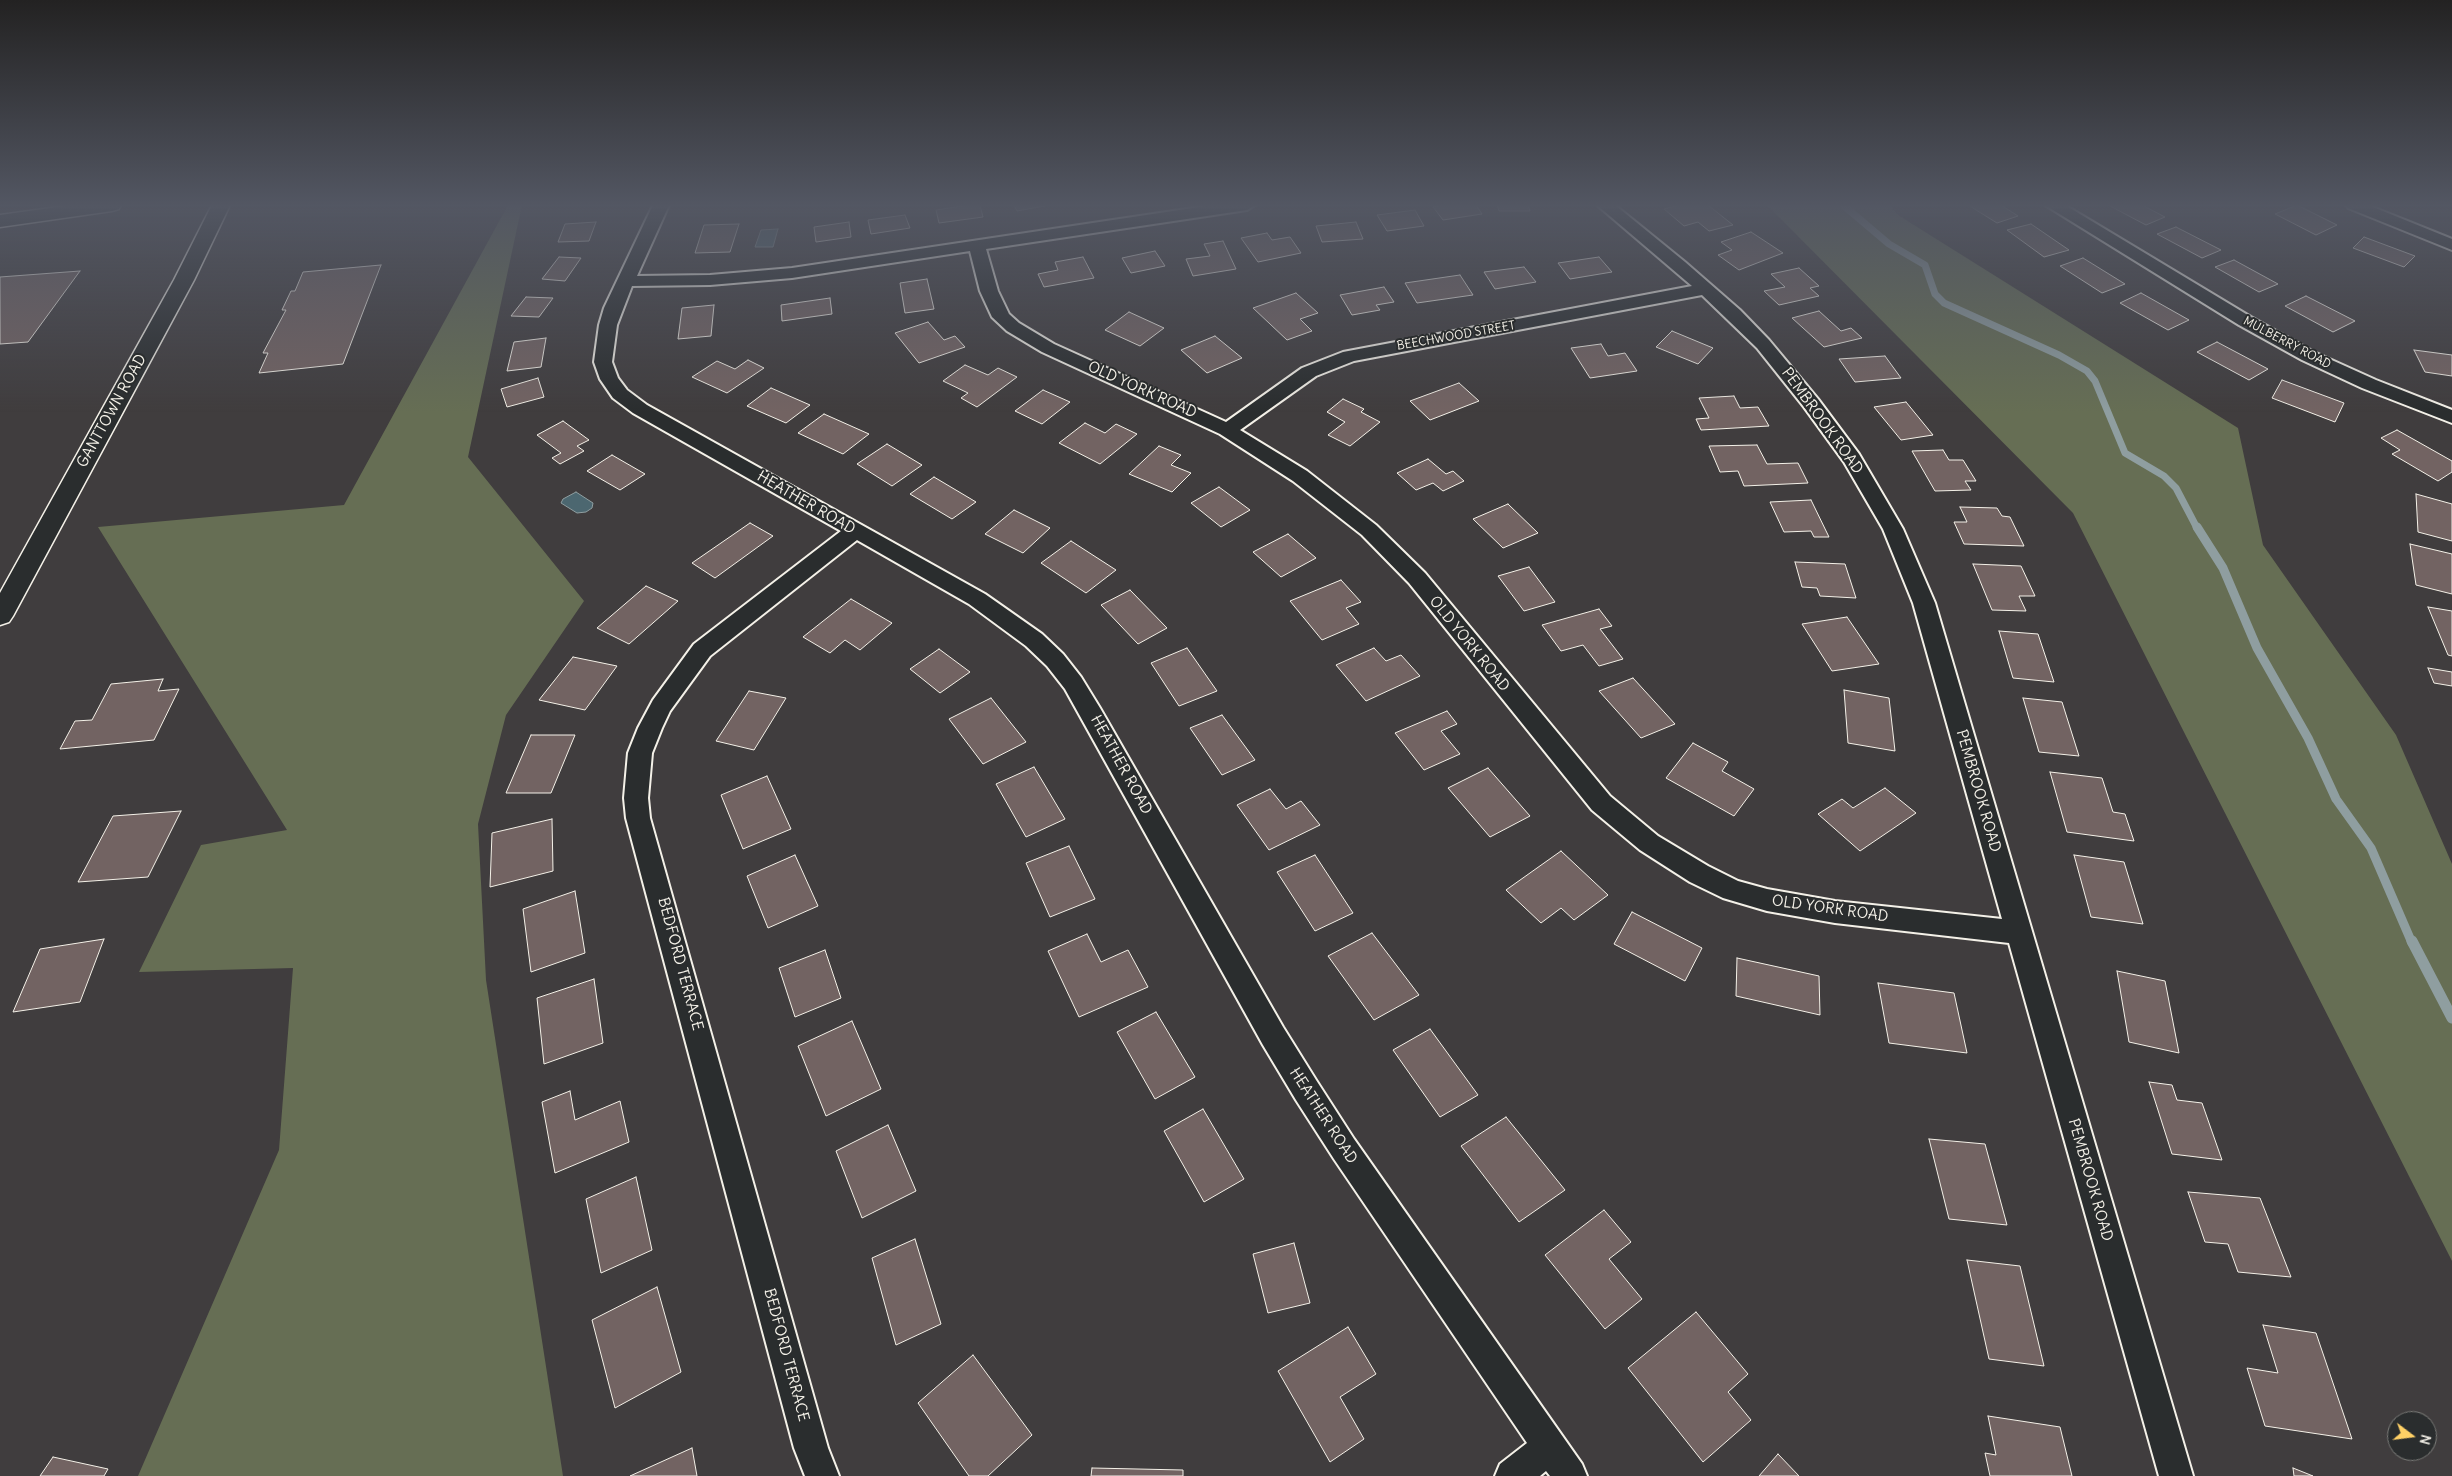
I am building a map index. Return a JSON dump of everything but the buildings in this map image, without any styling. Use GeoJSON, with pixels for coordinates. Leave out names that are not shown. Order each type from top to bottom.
{"type":"FeatureCollection","features":[{"type":"Feature","properties":{"kind":"street","name":"GANTTOWN ROAD"},"geometry":{"type":"LineString","coordinates":[[0,616],[187,274]]}},
{"type":"Feature","properties":{"kind":"street","name":"HEATHER ROAD"},"geometry":{"type":"LineString","coordinates":[[628,274],[608,325],[603,362],[609,379],[620,394],[640,409],[977,599],[1034,640],[1055,660],[1073,683],[1301,1082],[1344,1149],[1570,1476]]}},
{"type":"Feature","properties":{"kind":"street"},"geometry":{"type":"LineString","coordinates":[[625,281],[710,280],[780,274]]}},
{"type":"Feature","properties":{"kind":"street","name":"OLD YORK ROAD"},"geometry":{"type":"LineString","coordinates":[[984,274],[989,291],[1002,316],[1013,327],[1048,348],[1227,430],[1316,487],[1394,554],[1416,578],[1600,803],[1649,843],[1699,874],[1732,890],[1767,900],[1827,911],[2018,932]]}},
{"type":"Feature","properties":{"kind":"street","name":"PEMBROOK ROAD"},"geometry":{"type":"LineString","coordinates":[[1687,274],[1763,344],[1796,384],[1852,459],[1893,529],[1927,612],[2176,1476]]}},
{"type":"Feature","properties":{"kind":"street","name":"MULBERRY ROAD"},"geometry":{"type":"LineString","coordinates":[[2167,274],[2245,321],[2300,351],[2376,387],[2452,417]]}},
{"type":"Feature","properties":{"kind":"street","name":"BEECHWOOD STREET"},"geometry":{"type":"LineString","coordinates":[[1227,430],[1309,372],[1348,356],[1705,289]]}},
{"type":"Feature","properties":{"kind":"street","name":"BEDFORD TERRACE"},"geometry":{"type":"LineString","coordinates":[[822,1476],[812,1448],[638,818],[636,790],[640,752],[650,728],[661,706],[702,650],[748,612],[855,531]]}},
{"type":"Feature","properties":{"kind":"street"},"geometry":{"type":"LineString","coordinates":[[1512,1476],[1549,1448]]}},
{"type":"Feature","properties":{"kind":"green space"},"geometry":{"type":"Polygon","coordinates":[[[470,274],[507,274],[468,457],[584,601],[506,715],[478,824],[486,980],[563,1476],[138,1476],[279,1150],[293,968],[139,972],[201,845],[287,830],[98,527],[344,505],[470,274]]]}},
{"type":"Feature","properties":{"kind":"green space"},"geometry":{"type":"Polygon","coordinates":[[[1835,274],[1992,274],[2238,428],[2263,545],[2396,735],[2452,864],[2452,1261],[2073,513],[1835,274]]]}},
{"type":"Feature","properties":{"kind":"water"},"geometry":{"type":"Polygon","coordinates":[[[576,492],[593,503],[592,508],[586,512],[577,513],[561,503],[563,499],[576,492]]]}},
{"type":"Feature","properties":{"kind":"waterway"},"geometry":{"type":"LineString","coordinates":[[1928,274],[1935,294],[1944,303],[2059,355],[2087,371],[2095,381],[2125,453],[2164,476],[2176,488],[2197,528]]}},
{"type":"Feature","properties":{"kind":"waterway"},"geometry":{"type":"LineString","coordinates":[[2197,527],[2223,568],[2257,648],[2308,738],[2336,799],[2371,848],[2412,943]]}},
{"type":"Feature","properties":{"kind":"waterway"},"geometry":{"type":"LineString","coordinates":[[2412,941],[2452,1018]]}}]}
